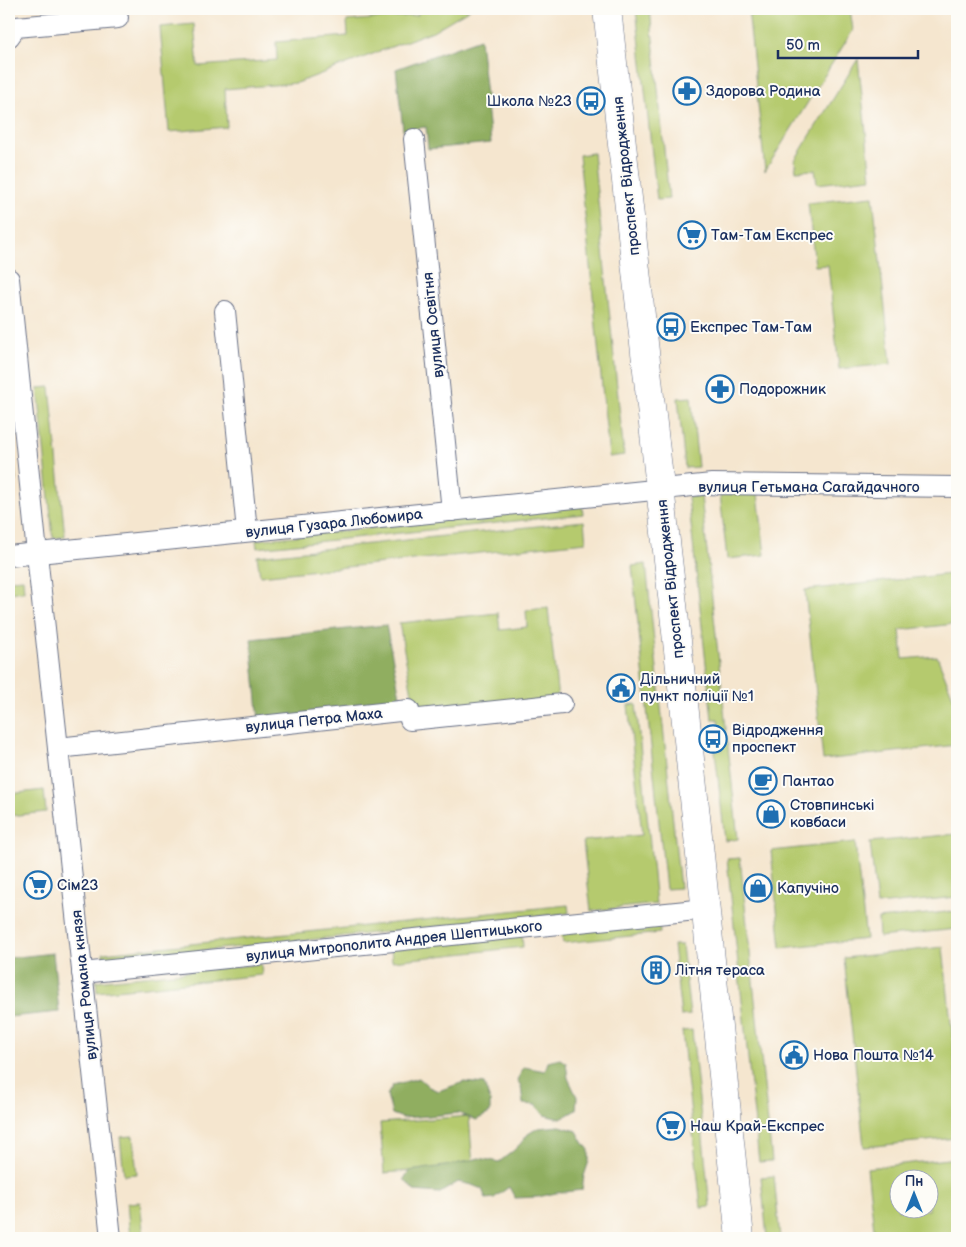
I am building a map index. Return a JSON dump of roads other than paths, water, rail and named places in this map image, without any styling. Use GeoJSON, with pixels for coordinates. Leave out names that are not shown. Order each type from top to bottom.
{"type":"FeatureCollection","features":[{"type":"Feature","properties":{"kind":"main road","name":"проспект Відродження"},"geometry":{"type":"LineString","coordinates":[[607,9],[706,909],[740,1238]]}},
{"type":"Feature","properties":{"kind":"street"},"geometry":{"type":"LineString","coordinates":[[9,37],[16,27],[118,18]]}},
{"type":"Feature","properties":{"kind":"street","name":"вулиця Освітня"},"geometry":{"type":"LineString","coordinates":[[414,139],[452,511]]}},
{"type":"Feature","properties":{"kind":"street","name":"вулиця Романа князя"},"geometry":{"type":"LineString","coordinates":[[9,279],[111,1238]]}},
{"type":"Feature","properties":{"kind":"street"},"geometry":{"type":"LineString","coordinates":[[224,311],[247,531]]}},
{"type":"Feature","properties":{"kind":"street","name":"вулиця Гетьмана Сагайдачного"},"geometry":{"type":"LineString","coordinates":[[660,490],[712,484],[957,487]]}},
{"type":"Feature","properties":{"kind":"street","name":"вулиця Гузара Любомира"},"geometry":{"type":"LineString","coordinates":[[9,556],[660,490]]}},
{"type":"Feature","properties":{"kind":"street","name":"вулиця Петра Маха"},"geometry":{"type":"LineString","coordinates":[[58,748],[409,710],[410,720],[562,704]]}},
{"type":"Feature","properties":{"kind":"street","name":"вулиця Митрополита Андрея Шептицького"},"geometry":{"type":"LineString","coordinates":[[82,973],[706,909]]}},
{"type":"Feature","properties":{"kind":"place","name":"Здорова Родина"},"geometry":{"type":"Point","coordinates":[687,91]}},
{"type":"Feature","properties":{"kind":"place","name":"Школа №23"},"geometry":{"type":"Point","coordinates":[591,101]}},
{"type":"Feature","properties":{"kind":"place","name":"Там-Там Експрес"},"geometry":{"type":"Point","coordinates":[692,235]}},
{"type":"Feature","properties":{"kind":"place","name":"Експрес Там-Там"},"geometry":{"type":"Point","coordinates":[671,327]}},
{"type":"Feature","properties":{"kind":"place","name":"Подорожник"},"geometry":{"type":"Point","coordinates":[720,389]}},
{"type":"Feature","properties":{"kind":"place","name":"Дільничний пункт поліції №1"},"geometry":{"type":"Point","coordinates":[621,688]}},
{"type":"Feature","properties":{"kind":"place","name":"Відродження проспект"},"geometry":{"type":"Point","coordinates":[713,739]}},
{"type":"Feature","properties":{"kind":"place","name":"Пантао"},"geometry":{"type":"Point","coordinates":[763,781]}},
{"type":"Feature","properties":{"kind":"place","name":"Стовпинські ковбаси"},"geometry":{"type":"Point","coordinates":[771,814]}},
{"type":"Feature","properties":{"kind":"place","name":"Сім23"},"geometry":{"type":"Point","coordinates":[38,885]}},
{"type":"Feature","properties":{"kind":"place","name":"Капучіно"},"geometry":{"type":"Point","coordinates":[758,888]}},
{"type":"Feature","properties":{"kind":"place","name":"Літня тераса"},"geometry":{"type":"Point","coordinates":[656,970]}},
{"type":"Feature","properties":{"kind":"place","name":"Нова Пошта №14"},"geometry":{"type":"Point","coordinates":[794,1055]}},
{"type":"Feature","properties":{"kind":"place","name":"Наш Край-Експрес"},"geometry":{"type":"Point","coordinates":[671,1126]}}]}
